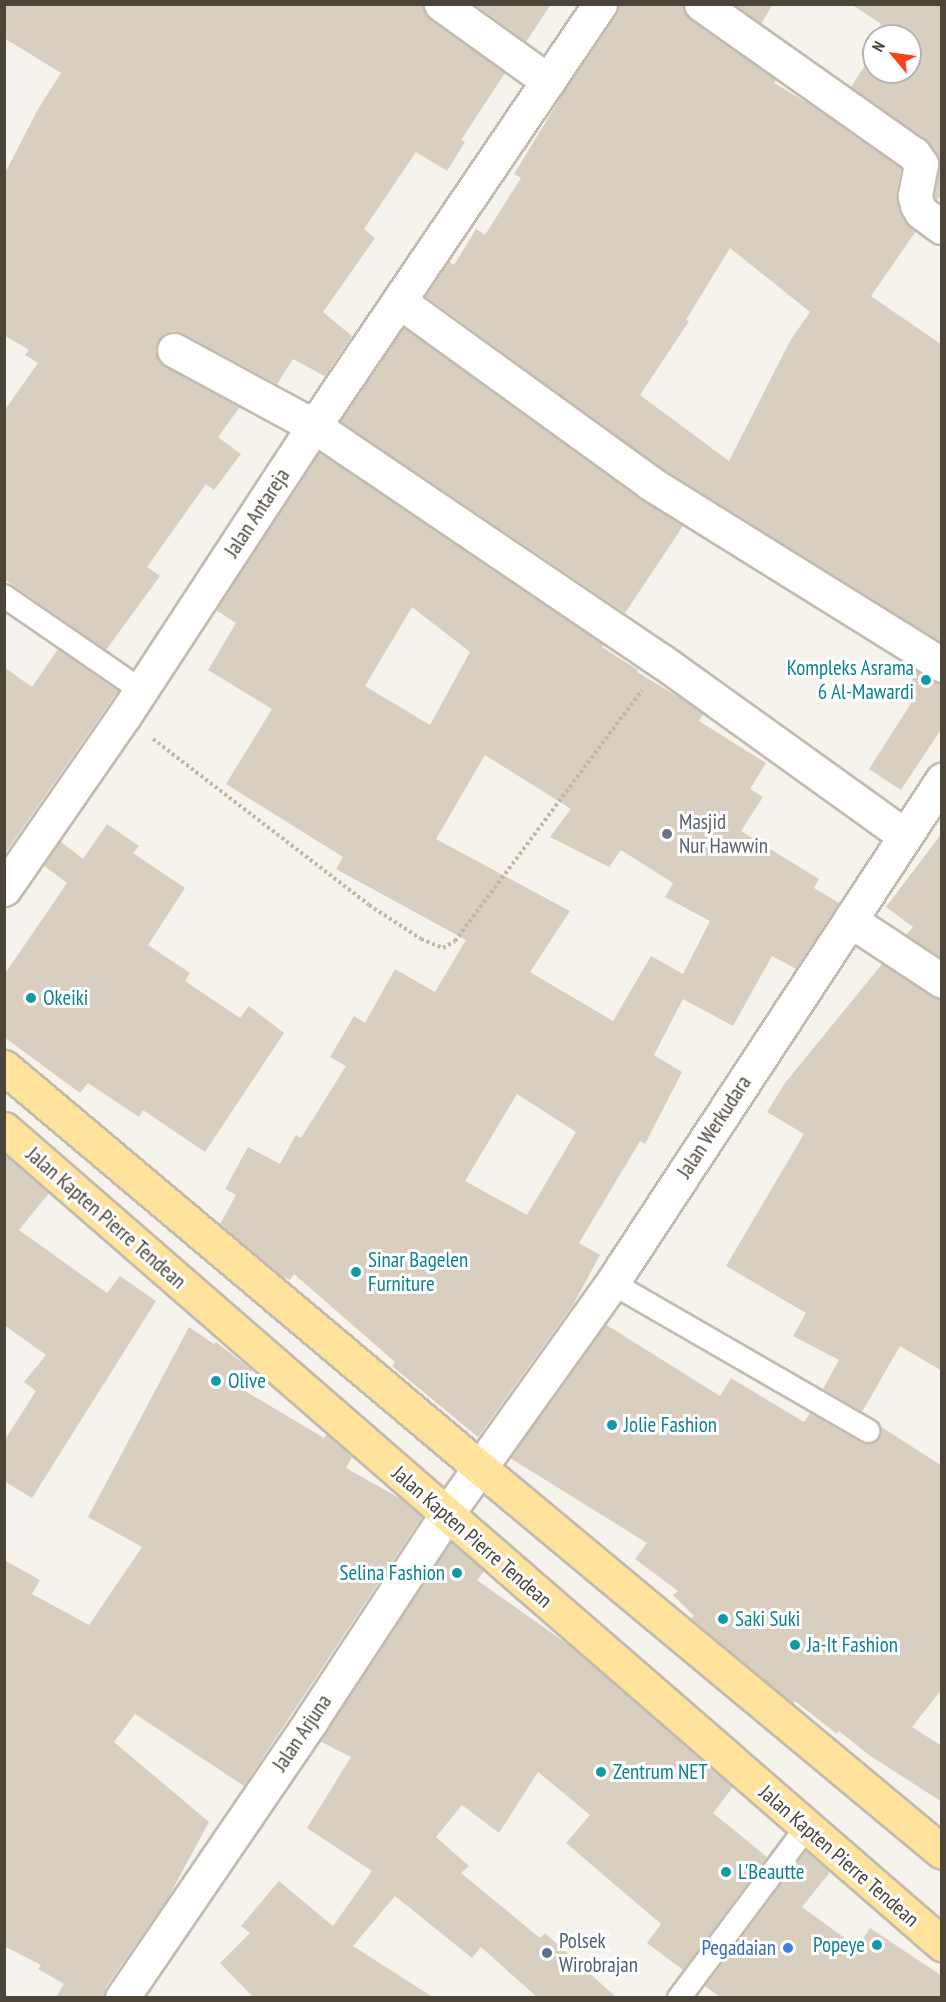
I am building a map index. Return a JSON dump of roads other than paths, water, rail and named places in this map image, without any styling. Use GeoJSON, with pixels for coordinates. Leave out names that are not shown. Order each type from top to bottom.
{"type":"FeatureCollection","features":[{"type":"Feature","properties":{"kind":"main road"},"geometry":{"type":"LineString","coordinates":[[4,1067],[478,1467],[942,1852]]}},
{"type":"Feature","properties":{"kind":"main road","name":"Jalan Kapten Pierre Tendean"},"geometry":{"type":"LineString","coordinates":[[4,1129],[942,1944]]}},
{"type":"Feature","properties":{"kind":"street"},"geometry":{"type":"LineString","coordinates":[[441,4],[548,81]]}},
{"type":"Feature","properties":{"kind":"street","name":"Jalan Antareja"},"geometry":{"type":"LineString","coordinates":[[4,889],[133,703],[314,426],[600,4]]}},
{"type":"Feature","properties":{"kind":"street"},"geometry":{"type":"LineString","coordinates":[[701,4],[914,154],[921,164],[915,196],[916,205],[942,227]]}},
{"type":"Feature","properties":{"kind":"street"},"geometry":{"type":"LineString","coordinates":[[399,301],[650,483],[942,665]]}},
{"type":"Feature","properties":{"kind":"street"},"geometry":{"type":"LineString","coordinates":[[174,350],[314,426],[663,662],[905,836]]}},
{"type":"Feature","properties":{"kind":"street","name":"Jalan Werkudara"},"geometry":{"type":"LineString","coordinates":[[478,1467],[612,1283],[942,780]]}},
{"type":"Feature","properties":{"kind":"street"},"geometry":{"type":"LineString","coordinates":[[850,920],[942,981]]}},
{"type":"Feature","properties":{"kind":"street","name":"Jalan Arjuna"},"geometry":{"type":"LineString","coordinates":[[122,1998],[312,1719],[478,1467]]}},
{"type":"Feature","properties":{"kind":"lane"},"geometry":{"type":"LineString","coordinates":[[4,596],[133,703]]}},
{"type":"Feature","properties":{"kind":"lane"},"geometry":{"type":"LineString","coordinates":[[612,1283],[868,1431]]}},
{"type":"Feature","properties":{"kind":"lane"},"geometry":{"type":"LineString","coordinates":[[679,1998],[806,1828]]}},
{"type":"Feature","properties":{"kind":"place","name":"Kompleks Asrama 6 Al-Mawardi"},"geometry":{"type":"Point","coordinates":[926,680]}},
{"type":"Feature","properties":{"kind":"place","name":"Masjid Nur Hawwin"},"geometry":{"type":"Point","coordinates":[667,834]}},
{"type":"Feature","properties":{"kind":"place","name":"Okeiki"},"geometry":{"type":"Point","coordinates":[31,998]}},
{"type":"Feature","properties":{"kind":"place","name":"Sinar Bagelen Furniture"},"geometry":{"type":"Point","coordinates":[356,1272]}},
{"type":"Feature","properties":{"kind":"place","name":"Olive"},"geometry":{"type":"Point","coordinates":[216,1381]}},
{"type":"Feature","properties":{"kind":"place","name":"Jolie Fashion"},"geometry":{"type":"Point","coordinates":[612,1425]}},
{"type":"Feature","properties":{"kind":"place","name":"Selina Fashion"},"geometry":{"type":"Point","coordinates":[457,1573]}},
{"type":"Feature","properties":{"kind":"place","name":"Saki Suki"},"geometry":{"type":"Point","coordinates":[723,1619]}},
{"type":"Feature","properties":{"kind":"place","name":"Ja-It Fashion"},"geometry":{"type":"Point","coordinates":[795,1645]}},
{"type":"Feature","properties":{"kind":"place","name":"Zentrum NET"},"geometry":{"type":"Point","coordinates":[601,1772]}},
{"type":"Feature","properties":{"kind":"place","name":"L'Beautte"},"geometry":{"type":"Point","coordinates":[726,1872]}},
{"type":"Feature","properties":{"kind":"place","name":"Popeye"},"geometry":{"type":"Point","coordinates":[877,1945]}},
{"type":"Feature","properties":{"kind":"place","name":"Pegadaian"},"geometry":{"type":"Point","coordinates":[788,1948]}},
{"type":"Feature","properties":{"kind":"place","name":"Polsek Wirobrajan"},"geometry":{"type":"Point","coordinates":[547,1953]}}]}
